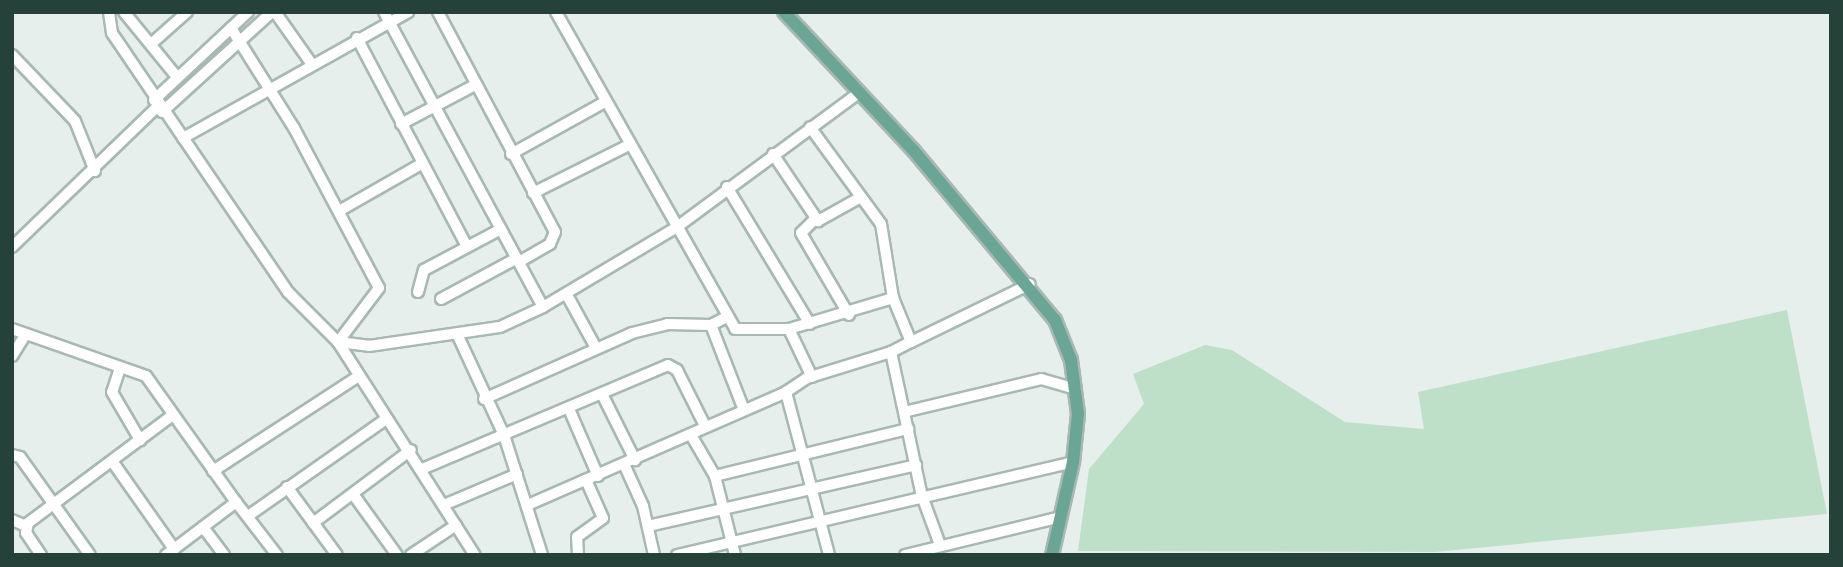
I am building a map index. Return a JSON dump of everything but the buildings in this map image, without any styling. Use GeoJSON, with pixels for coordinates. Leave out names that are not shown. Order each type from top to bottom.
{"type":"FeatureCollection","features":[{"type":"Feature","properties":{"kind":"main road"},"geometry":{"type":"LineString","coordinates":[[784,12],[860,92],[1030,285],[1055,320],[1076,388],[1073,462],[1052,555]]}},
{"type":"Feature","properties":{"kind":"street"},"geometry":{"type":"LineString","coordinates":[[109,12],[112,33],[158,106],[183,138],[288,292],[338,342],[357,377],[411,450],[446,504],[475,555]]}},
{"type":"Feature","properties":{"kind":"street"},"geometry":{"type":"LineString","coordinates":[[124,12],[177,77]]}},
{"type":"Feature","properties":{"kind":"street"},"geometry":{"type":"LineString","coordinates":[[151,44],[187,12]]}},
{"type":"Feature","properties":{"kind":"street"},"geometry":{"type":"LineString","coordinates":[[158,106],[177,77],[248,12]]}},
{"type":"Feature","properties":{"kind":"street"},"geometry":{"type":"LineString","coordinates":[[12,247],[94,171],[158,106],[273,12],[311,63]]}},
{"type":"Feature","properties":{"kind":"street"},"geometry":{"type":"LineString","coordinates":[[183,138],[268,86],[357,38],[387,17],[408,12]]}},
{"type":"Feature","properties":{"kind":"street"},"geometry":{"type":"LineString","coordinates":[[438,12],[473,86],[556,237],[518,260],[441,299]]}},
{"type":"Feature","properties":{"kind":"street"},"geometry":{"type":"LineString","coordinates":[[556,12],[603,103],[677,228],[725,318],[742,331],[789,329],[849,314],[893,298]]}},
{"type":"Feature","properties":{"kind":"street"},"geometry":{"type":"LineString","coordinates":[[387,17],[543,307]]}},
{"type":"Feature","properties":{"kind":"street"},"geometry":{"type":"LineString","coordinates":[[231,28],[268,86],[379,288],[338,342]]}},
{"type":"Feature","properties":{"kind":"street"},"geometry":{"type":"LineString","coordinates":[[357,38],[467,247]]}},
{"type":"Feature","properties":{"kind":"street"},"geometry":{"type":"LineString","coordinates":[[12,55],[75,121],[94,171]]}},
{"type":"Feature","properties":{"kind":"street"},"geometry":{"type":"LineString","coordinates":[[401,124],[473,86]]}},
{"type":"Feature","properties":{"kind":"street"},"geometry":{"type":"LineString","coordinates":[[338,342],[369,346],[458,336],[500,327],[543,307],[677,228],[727,187],[860,92]]}},
{"type":"Feature","properties":{"kind":"street"},"geometry":{"type":"LineString","coordinates":[[511,154],[603,103]]}},
{"type":"Feature","properties":{"kind":"street"},"geometry":{"type":"LineString","coordinates":[[810,127],[861,197],[886,238],[893,298],[911,342]]}},
{"type":"Feature","properties":{"kind":"street"},"geometry":{"type":"LineString","coordinates":[[533,193],[627,146]]}},
{"type":"Feature","properties":{"kind":"street"},"geometry":{"type":"LineString","coordinates":[[773,154],[816,218],[823,220],[861,197]]}},
{"type":"Feature","properties":{"kind":"street"},"geometry":{"type":"LineString","coordinates":[[339,211],[421,164]]}},
{"type":"Feature","properties":{"kind":"street"},"geometry":{"type":"LineString","coordinates":[[727,187],[810,324]]}},
{"type":"Feature","properties":{"kind":"street"},"geometry":{"type":"LineString","coordinates":[[816,218],[801,233],[849,314]]}},
{"type":"Feature","properties":{"kind":"street"},"geometry":{"type":"LineString","coordinates":[[418,292],[421,272],[501,229]]}},
{"type":"Feature","properties":{"kind":"street"},"geometry":{"type":"LineString","coordinates":[[530,504],[691,435],[705,426],[786,392],[812,377],[891,352],[1030,285]]}},
{"type":"Feature","properties":{"kind":"street"},"geometry":{"type":"LineString","coordinates":[[567,295],[596,348]]}},
{"type":"Feature","properties":{"kind":"street"},"geometry":{"type":"LineString","coordinates":[[484,399],[596,348],[652,327],[711,325],[725,318]]}},
{"type":"Feature","properties":{"kind":"street"},"geometry":{"type":"LineString","coordinates":[[711,325],[744,410]]}},
{"type":"Feature","properties":{"kind":"street"},"geometry":{"type":"LineString","coordinates":[[12,329],[146,376],[276,555]]}},
{"type":"Feature","properties":{"kind":"street"},"geometry":{"type":"LineString","coordinates":[[789,329],[812,377]]}},
{"type":"Feature","properties":{"kind":"street"},"geometry":{"type":"LineString","coordinates":[[12,356],[25,335]]}},
{"type":"Feature","properties":{"kind":"street"},"geometry":{"type":"LineString","coordinates":[[458,336],[484,399],[504,435],[530,504],[542,555]]}},
{"type":"Feature","properties":{"kind":"street"},"geometry":{"type":"LineString","coordinates":[[891,352],[922,496],[940,545]]}},
{"type":"Feature","properties":{"kind":"street"},"geometry":{"type":"LineString","coordinates":[[422,469],[672,366],[705,426]]}},
{"type":"Feature","properties":{"kind":"street"},"geometry":{"type":"LineString","coordinates":[[120,368],[112,392],[140,440]]}},
{"type":"Feature","properties":{"kind":"street"},"geometry":{"type":"LineString","coordinates":[[213,471],[357,377]]}},
{"type":"Feature","properties":{"kind":"street"},"geometry":{"type":"LineString","coordinates":[[904,412],[1041,379],[1076,388]]}},
{"type":"Feature","properties":{"kind":"street"},"geometry":{"type":"LineString","coordinates":[[786,392],[829,555]]}},
{"type":"Feature","properties":{"kind":"street"},"geometry":{"type":"LineString","coordinates":[[602,394],[635,460]]}},
{"type":"Feature","properties":{"kind":"street"},"geometry":{"type":"LineString","coordinates":[[569,409],[598,476]]}},
{"type":"Feature","properties":{"kind":"street"},"geometry":{"type":"LineString","coordinates":[[26,526],[173,415]]}},
{"type":"Feature","properties":{"kind":"street"},"geometry":{"type":"LineString","coordinates":[[248,516],[386,419]]}},
{"type":"Feature","properties":{"kind":"street"},"geometry":{"type":"LineString","coordinates":[[715,476],[908,429]]}},
{"type":"Feature","properties":{"kind":"street"},"geometry":{"type":"LineString","coordinates":[[691,435],[715,476],[735,555]]}},
{"type":"Feature","properties":{"kind":"street"},"geometry":{"type":"LineString","coordinates":[[313,523],[411,450]]}},
{"type":"Feature","properties":{"kind":"street"},"geometry":{"type":"LineString","coordinates":[[12,455],[20,457],[55,502],[90,555]]}},
{"type":"Feature","properties":{"kind":"street"},"geometry":{"type":"LineString","coordinates":[[112,461],[170,552],[236,502]]}},
{"type":"Feature","properties":{"kind":"street"},"geometry":{"type":"LineString","coordinates":[[677,555],[818,519],[1073,462]]}},
{"type":"Feature","properties":{"kind":"street"},"geometry":{"type":"LineString","coordinates":[[624,464],[648,526],[654,555]]}},
{"type":"Feature","properties":{"kind":"street"},"geometry":{"type":"LineString","coordinates":[[648,526],[916,465]]}},
{"type":"Feature","properties":{"kind":"street"},"geometry":{"type":"LineString","coordinates":[[446,504],[517,474]]}},
{"type":"Feature","properties":{"kind":"street"},"geometry":{"type":"LineString","coordinates":[[578,555],[577,537],[603,518],[586,480]]}},
{"type":"Feature","properties":{"kind":"street"},"geometry":{"type":"LineString","coordinates":[[287,487],[337,555]]}},
{"type":"Feature","properties":{"kind":"street"},"geometry":{"type":"LineString","coordinates":[[353,494],[397,555]]}},
{"type":"Feature","properties":{"kind":"street"},"geometry":{"type":"LineString","coordinates":[[905,555],[1061,517]]}},
{"type":"Feature","properties":{"kind":"street"},"geometry":{"type":"LineString","coordinates":[[12,520],[26,526],[41,555]]}},
{"type":"Feature","properties":{"kind":"street"},"geometry":{"type":"LineString","coordinates":[[411,555],[456,525]]}},
{"type":"Feature","properties":{"kind":"street"},"geometry":{"type":"LineString","coordinates":[[203,527],[224,555]]}},
{"type":"Feature","properties":{"kind":"green space"},"geometry":{"type":"Polygon","coordinates":[[[1787,310],[1827,514],[1435,552],[1078,551],[1089,469],[1144,404],[1133,374],[1205,345],[1232,350],[1345,422],[1424,429],[1418,392],[1787,310]]]}}]}
